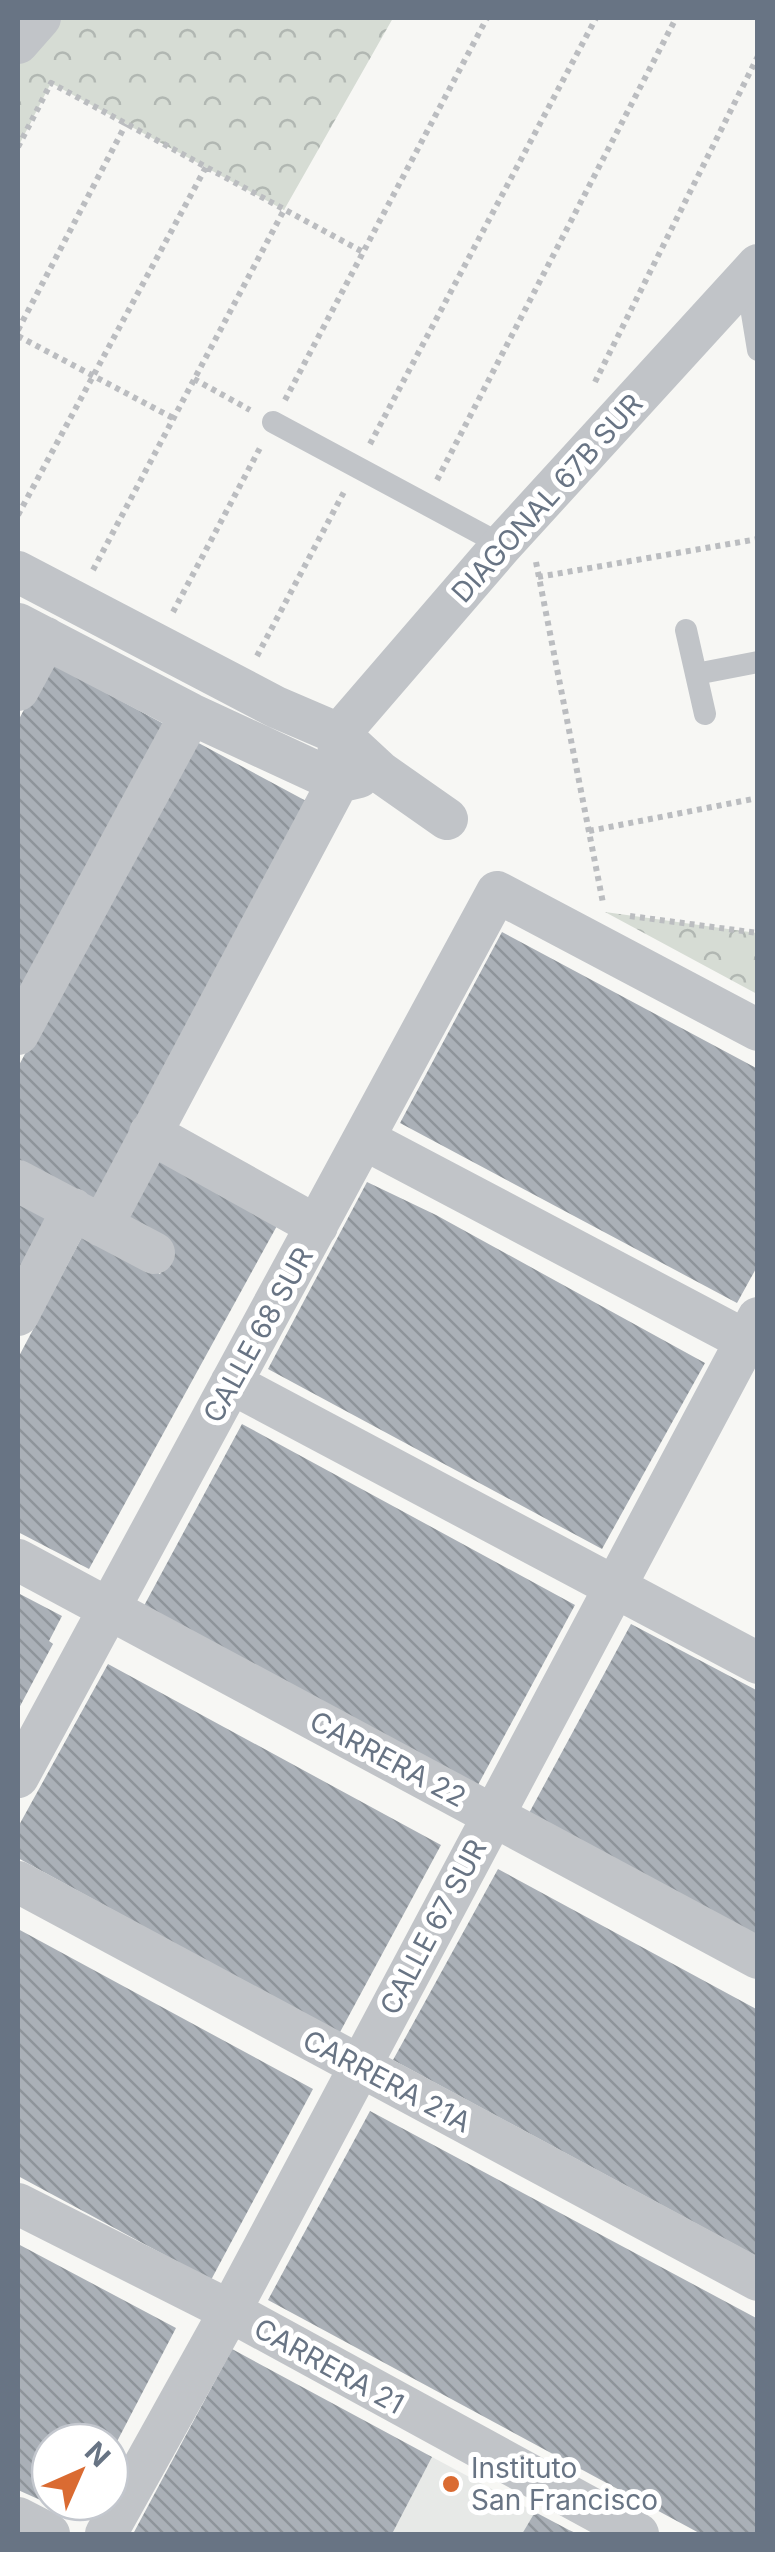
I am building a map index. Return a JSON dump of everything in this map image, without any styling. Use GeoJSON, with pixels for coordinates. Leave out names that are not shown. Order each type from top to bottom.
{"type":"FeatureCollection","features":[{"type":"Feature","properties":{"kind":"street"},"geometry":{"type":"LineString","coordinates":[[18,43],[40,18]]}},
{"type":"Feature","properties":{"kind":"street","name":"DIAGONAL 67B SUR"},"geometry":{"type":"LineString","coordinates":[[340,734],[514,531],[752,271]]}},
{"type":"Feature","properties":{"kind":"street"},"geometry":{"type":"LineString","coordinates":[[18,572],[240,688],[340,734],[380,772],[447,819]]}},
{"type":"Feature","properties":{"kind":"street"},"geometry":{"type":"LineString","coordinates":[[18,690],[32,631],[190,714],[338,782],[380,772]]}},
{"type":"Feature","properties":{"kind":"street"},"geometry":{"type":"LineString","coordinates":[[18,1034],[190,714]]}},
{"type":"Feature","properties":{"kind":"street"},"geometry":{"type":"LineString","coordinates":[[18,1315],[150,1133],[338,782],[340,734]]}},
{"type":"Feature","properties":{"kind":"street","name":"CALLE 68 SUR"},"geometry":{"type":"LineString","coordinates":[[18,1777],[497,892],[618,934]]}},
{"type":"Feature","properties":{"kind":"street"},"geometry":{"type":"LineString","coordinates":[[618,934],[758,1030]]}},
{"type":"Feature","properties":{"kind":"street"},"geometry":{"type":"LineString","coordinates":[[150,1133],[317,1226]]}},
{"type":"Feature","properties":{"kind":"street"},"geometry":{"type":"LineString","coordinates":[[364,1139],[754,1335]]}},
{"type":"Feature","properties":{"kind":"street"},"geometry":{"type":"LineString","coordinates":[[18,1181],[154,1253]]}},
{"type":"Feature","properties":{"kind":"street","name":"CALLE 67 SUR"},"geometry":{"type":"LineString","coordinates":[[106,2534],[230,2311],[614,1586],[754,1335]]}},
{"type":"Feature","properties":{"kind":"street"},"geometry":{"type":"LineString","coordinates":[[232,1382],[758,1663]]}},
{"type":"Feature","properties":{"kind":"street","name":"CARRERA 22"},"geometry":{"type":"LineString","coordinates":[[18,1560],[758,1958]]}},
{"type":"Feature","properties":{"kind":"street","name":"CARRERA 21A"},"geometry":{"type":"LineString","coordinates":[[18,1882],[758,2280]]}},
{"type":"Feature","properties":{"kind":"street","name":"CARRERA 21"},"geometry":{"type":"LineString","coordinates":[[18,2204],[230,2311],[638,2534]]}},
{"type":"Feature","properties":{"kind":"street"},"geometry":{"type":"LineString","coordinates":[[18,2518],[49,2534]]}},
{"type":"Feature","properties":{"kind":"lane"},"geometry":{"type":"LineString","coordinates":[[752,271],[758,350]]}},
{"type":"Feature","properties":{"kind":"lane"},"geometry":{"type":"LineString","coordinates":[[273,422],[425,503],[514,531]]}},
{"type":"Feature","properties":{"kind":"lane"},"geometry":{"type":"LineString","coordinates":[[686,630],[705,714]]}},
{"type":"Feature","properties":{"kind":"lane"},"geometry":{"type":"LineString","coordinates":[[696,674],[758,662]]}},
{"type":"Feature","properties":{"kind":"path"},"geometry":{"type":"LineString","coordinates":[[156,644],[487,18]]}},
{"type":"Feature","properties":{"kind":"path"},"geometry":{"type":"LineString","coordinates":[[240,688],[596,18]]}},
{"type":"Feature","properties":{"kind":"path"},"geometry":{"type":"LineString","coordinates":[[425,503],[676,18]]}},
{"type":"Feature","properties":{"kind":"path"},"geometry":{"type":"LineString","coordinates":[[589,393],[758,56]]}},
{"type":"Feature","properties":{"kind":"path"},"geometry":{"type":"LineString","coordinates":[[18,147],[50,83],[363,252]]}},
{"type":"Feature","properties":{"kind":"path"},"geometry":{"type":"LineString","coordinates":[[126,124],[18,333],[174,418]]}},
{"type":"Feature","properties":{"kind":"path"},"geometry":{"type":"LineString","coordinates":[[18,515],[206,167]]}},
{"type":"Feature","properties":{"kind":"path"},"geometry":{"type":"LineString","coordinates":[[76,602],[284,210]]}},
{"type":"Feature","properties":{"kind":"path"},"geometry":{"type":"LineString","coordinates":[[194,379],[273,422]]}},
{"type":"Feature","properties":{"kind":"path"},"geometry":{"type":"LineString","coordinates":[[514,531],[538,577],[588,831],[618,934],[755,931]]}},
{"type":"Feature","properties":{"kind":"path"},"geometry":{"type":"LineString","coordinates":[[538,577],[758,539]]}},
{"type":"Feature","properties":{"kind":"path"},"geometry":{"type":"LineString","coordinates":[[588,831],[758,798]]}},
{"type":"Feature","properties":{"kind":"shaded area","name":"Instituto San Francisco"},"geometry":{"type":"Polygon","coordinates":[[[432,2457],[535,2512],[522,2534],[392,2534],[432,2457]]]}},
{"type":"Feature","properties":{"kind":"green space"},"geometry":{"type":"Polygon","coordinates":[[[18,18],[393,18],[284,210],[51,83],[18,147],[18,18]]]}},
{"type":"Feature","properties":{"kind":"green space"},"geometry":{"type":"Polygon","coordinates":[[[605,912],[757,933],[757,994],[605,912]]]}},
{"type":"Feature","properties":{"kind":"building"},"geometry":{"type":"Polygon","coordinates":[[[49,662],[164,724],[18,999],[18,721],[49,662]]]}},
{"type":"Feature","properties":{"kind":"building"},"geometry":{"type":"Polygon","coordinates":[[[193,740],[308,802],[93,1204],[18,1164],[18,1067],[193,740]]]}},
{"type":"Feature","properties":{"kind":"building"},"geometry":{"type":"Polygon","coordinates":[[[502,932],[758,1069],[758,1265],[737,1303],[400,1123],[502,932]]]}},
{"type":"Feature","properties":{"kind":"building"},"geometry":{"type":"Polygon","coordinates":[[[156,1157],[278,1224],[89,1569],[18,1532],[18,1358],[84,1233],[160,1274],[174,1248],[122,1220],[156,1157]]]}},
{"type":"Feature","properties":{"kind":"building"},"geometry":{"type":"Polygon","coordinates":[[[367,1182],[436,1215],[705,1363],[602,1549],[268,1369],[367,1182]]]}},
{"type":"Feature","properties":{"kind":"building"},"geometry":{"type":"Polygon","coordinates":[[[18,1202],[49,1219],[18,1278],[18,1202]]]}},
{"type":"Feature","properties":{"kind":"building"},"geometry":{"type":"Polygon","coordinates":[[[242,1424],[575,1605],[472,1796],[139,1615],[242,1424]]]}},
{"type":"Feature","properties":{"kind":"building"},"geometry":{"type":"Polygon","coordinates":[[[18,1593],[62,1616],[49,1641],[53,1644],[18,1710],[18,1593]]]}},
{"type":"Feature","properties":{"kind":"building"},"geometry":{"type":"Polygon","coordinates":[[[631,1624],[758,1691],[758,1938],[528,1815],[631,1624]]]}},
{"type":"Feature","properties":{"kind":"building"},"geometry":{"type":"Polygon","coordinates":[[[108,1664],[441,1845],[339,2034],[18,1858],[18,1827],[108,1664]]]}},
{"type":"Feature","properties":{"kind":"building"},"geometry":{"type":"Polygon","coordinates":[[[498,1869],[758,2010],[758,2257],[393,2060],[498,1869]]]}},
{"type":"Feature","properties":{"kind":"building"},"geometry":{"type":"Polygon","coordinates":[[[18,1929],[313,2089],[211,2280],[18,2176],[18,1929]]]}},
{"type":"Feature","properties":{"kind":"building"},"geometry":{"type":"Polygon","coordinates":[[[370,2111],[758,2319],[758,2534],[701,2534],[268,2300],[370,2111]]]}},
{"type":"Feature","properties":{"kind":"building"},"geometry":{"type":"Polygon","coordinates":[[[18,2244],[176,2328],[127,2422],[30,2422],[30,2495],[18,2490],[18,2244]]]}},
{"type":"Feature","properties":{"kind":"building"},"geometry":{"type":"Polygon","coordinates":[[[232,2349],[432,2457],[392,2534],[133,2534],[232,2349]]]}},
{"type":"Feature","properties":{"kind":"building"},"geometry":{"type":"Polygon","coordinates":[[[535,2512],[569,2530],[578,2534],[522,2534],[535,2512]]]}},
{"type":"Feature","properties":{"kind":"place","name":"Instituto San Francisco"},"geometry":{"type":"Point","coordinates":[451,2484]}}]}
